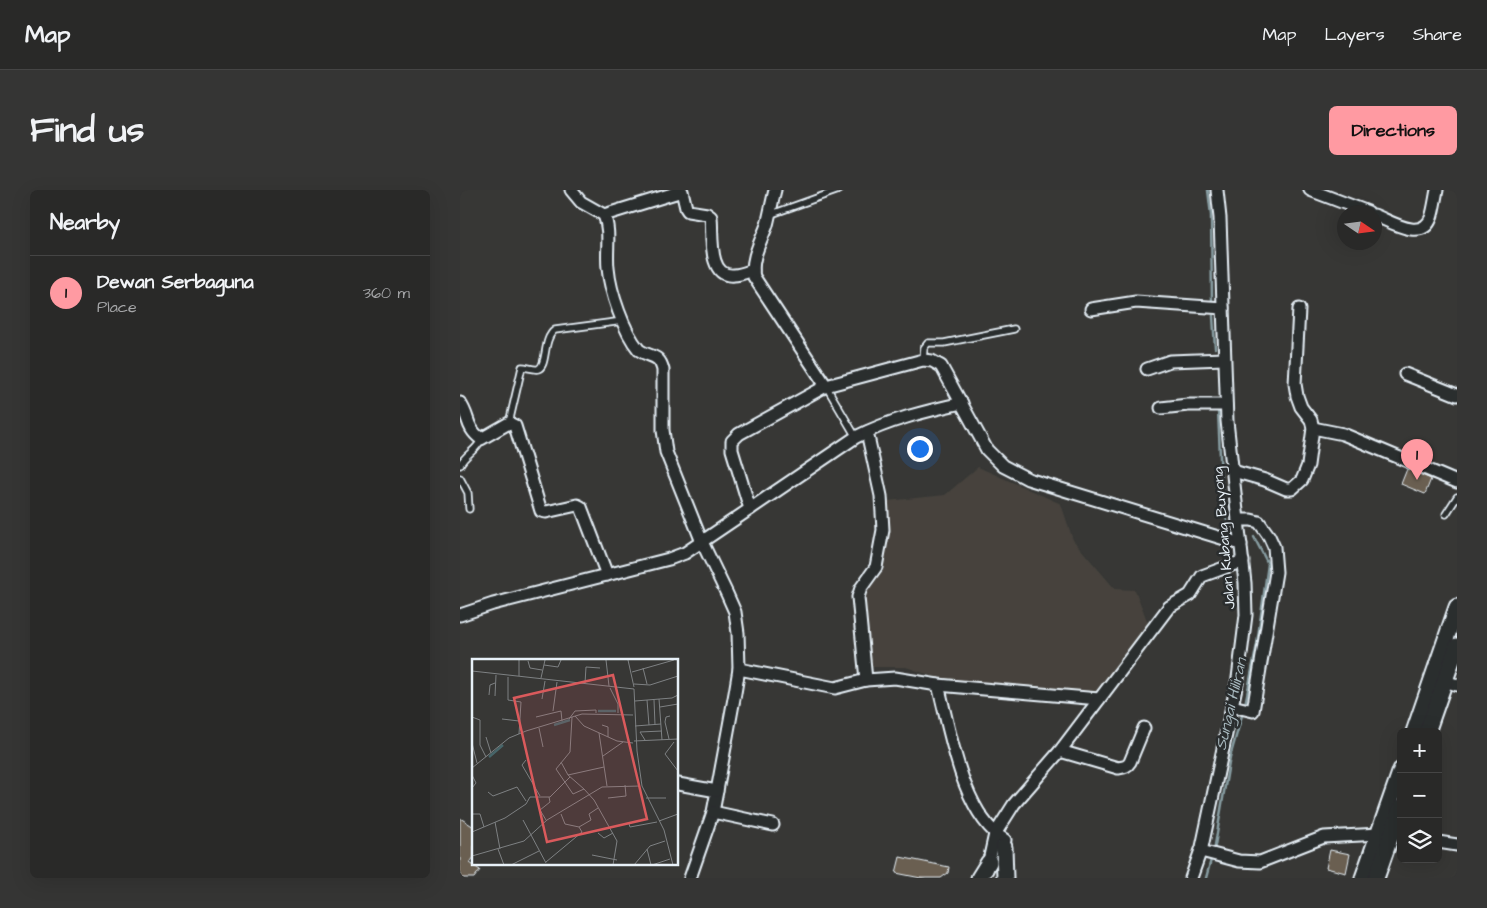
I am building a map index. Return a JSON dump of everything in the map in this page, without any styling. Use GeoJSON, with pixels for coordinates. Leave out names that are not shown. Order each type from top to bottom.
{"type":"FeatureCollection","features":[{"type":"Feature","properties":{"kind":"main road"},"geometry":{"type":"LineString","coordinates":[[1415,728],[1457,607]]}},
{"type":"Feature","properties":{"kind":"main road"},"geometry":{"type":"LineString","coordinates":[[1429,728],[1451,683],[1457,646]]}},
{"type":"Feature","properties":{"kind":"main road"},"geometry":{"type":"LineString","coordinates":[[1363,878],[1390,835],[1400,773]]}},
{"type":"Feature","properties":{"kind":"main road"},"geometry":{"type":"LineString","coordinates":[[1376,878],[1397,817]]}},
{"type":"Feature","properties":{"kind":"main road"},"geometry":{"type":"LineString","coordinates":[[1002,840],[1005,878]]}},
{"type":"Feature","properties":{"kind":"main road"},"geometry":{"type":"LineString","coordinates":[[979,878],[989,862]]}},
{"type":"Feature","properties":{"kind":"street"},"geometry":{"type":"LineString","coordinates":[[572,190],[581,202],[604,215],[608,227],[608,271],[622,321],[639,350],[644,354],[657,358],[661,362],[663,370],[664,441],[666,452],[702,542],[735,612],[738,633],[739,669],[713,812],[690,878]]}},
{"type":"Feature","properties":{"kind":"street"},"geometry":{"type":"LineString","coordinates":[[775,190],[770,215],[752,270],[754,277],[826,386]]}},
{"type":"Feature","properties":{"kind":"street","name":"Jalan Kubang Buyong"},"geometry":{"type":"LineString","coordinates":[[1192,878],[1200,851],[1232,706],[1243,647],[1246,615],[1243,560],[1226,405],[1220,218],[1217,190]]}},
{"type":"Feature","properties":{"kind":"street"},"geometry":{"type":"LineString","coordinates":[[1310,190],[1350,205]]}},
{"type":"Feature","properties":{"kind":"street"},"geometry":{"type":"LineString","coordinates":[[1382,218],[1410,229],[1419,230],[1430,219],[1437,190]]}},
{"type":"Feature","properties":{"kind":"street"},"geometry":{"type":"LineString","coordinates":[[604,215],[682,191],[688,210],[707,214],[711,217],[714,261],[718,269],[732,276],[752,270]]}},
{"type":"Feature","properties":{"kind":"street"},"geometry":{"type":"LineString","coordinates":[[1091,309],[1136,302],[1222,308]]}},
{"type":"Feature","properties":{"kind":"street"},"geometry":{"type":"LineString","coordinates":[[1233,472],[1266,480],[1292,490],[1302,480],[1308,465],[1312,428],[1311,420],[1301,406],[1294,384],[1300,309]]}},
{"type":"Feature","properties":{"kind":"street"},"geometry":{"type":"LineString","coordinates":[[750,509],[732,450],[732,441],[739,434],[826,386],[924,360],[941,366],[987,450],[1003,466],[1014,473],[1028,479],[1241,544]]}},
{"type":"Feature","properties":{"kind":"street"},"geometry":{"type":"LineString","coordinates":[[1147,369],[1170,361],[1224,360]]}},
{"type":"Feature","properties":{"kind":"street"},"geometry":{"type":"LineString","coordinates":[[1405,374],[1457,395]]}},
{"type":"Feature","properties":{"kind":"street"},"geometry":{"type":"LineString","coordinates":[[460,403],[472,433],[481,439],[509,423],[516,426],[541,511],[546,512],[577,505],[581,508],[607,575]]}},
{"type":"Feature","properties":{"kind":"street"},"geometry":{"type":"LineString","coordinates":[[460,615],[493,604],[685,554],[861,434],[932,410],[962,403]]}},
{"type":"Feature","properties":{"kind":"street"},"geometry":{"type":"LineString","coordinates":[[1160,408],[1188,405],[1226,405]]}},
{"type":"Feature","properties":{"kind":"street"},"geometry":{"type":"LineString","coordinates":[[1312,428],[1343,434],[1457,482]]}},
{"type":"Feature","properties":{"kind":"street"},"geometry":{"type":"LineString","coordinates":[[861,434],[881,496],[883,530],[876,567],[861,588],[858,597],[866,680]]}},
{"type":"Feature","properties":{"kind":"street"},"geometry":{"type":"LineString","coordinates":[[1232,706],[1253,711],[1276,572],[1274,547],[1259,522],[1238,520]]}},
{"type":"Feature","properties":{"kind":"street"},"geometry":{"type":"LineString","coordinates":[[985,878],[989,862],[1002,840],[1014,804],[1060,751],[1169,607],[1190,594],[1202,576],[1243,560]]}},
{"type":"Feature","properties":{"kind":"street"},"geometry":{"type":"LineString","coordinates":[[739,669],[834,688],[866,680],[895,678],[938,685],[1099,699]]}},
{"type":"Feature","properties":{"kind":"street"},"geometry":{"type":"LineString","coordinates":[[938,685],[968,793],[980,815],[1002,840],[999,878]]}},
{"type":"Feature","properties":{"kind":"street"},"geometry":{"type":"LineString","coordinates":[[1060,751],[1118,768],[1123,767],[1130,762],[1144,728]]}},
{"type":"Feature","properties":{"kind":"street"},"geometry":{"type":"LineString","coordinates":[[679,784],[717,791]]}},
{"type":"Feature","properties":{"kind":"street"},"geometry":{"type":"LineString","coordinates":[[713,812],[774,825]]}},
{"type":"Feature","properties":{"kind":"street"},"geometry":{"type":"LineString","coordinates":[[1200,851],[1240,860],[1260,862],[1324,837],[1390,835]]}},
{"type":"Feature","properties":{"kind":"street"},"geometry":{"type":"LineString","coordinates":[[1442,843],[1457,845]]}},
{"type":"Feature","properties":{"kind":"lane"},"geometry":{"type":"LineString","coordinates":[[770,215],[839,190]]}},
{"type":"Feature","properties":{"kind":"lane"},"geometry":{"type":"LineString","coordinates":[[509,423],[522,366],[539,369],[543,365],[548,338],[551,333],[555,330],[622,321]]}},
{"type":"Feature","properties":{"kind":"lane"},"geometry":{"type":"LineString","coordinates":[[924,360],[924,348],[928,343],[944,343],[1014,329]]}},
{"type":"Feature","properties":{"kind":"lane"},"geometry":{"type":"LineString","coordinates":[[826,386],[861,434]]}},
{"type":"Feature","properties":{"kind":"lane"},"geometry":{"type":"LineString","coordinates":[[460,465],[463,459],[478,446],[481,439]]}},
{"type":"Feature","properties":{"kind":"lane"},"geometry":{"type":"LineString","coordinates":[[460,478],[468,493],[469,508]]}},
{"type":"Feature","properties":{"kind":"lane"},"geometry":{"type":"LineString","coordinates":[[1446,514],[1457,497]]}},
{"type":"Feature","properties":{"kind":"shaded area"},"geometry":{"type":"Polygon","coordinates":[[[978,467],[1061,504],[1073,540],[1115,589],[1135,590],[1150,628],[1094,694],[985,686],[935,677],[906,667],[870,667],[865,594],[880,570],[887,501],[945,495],[978,467]]]}},
{"type":"Feature","properties":{"kind":"building"},"geometry":{"type":"Polygon","coordinates":[[[1407,469],[1431,479],[1425,494],[1401,484],[1407,469]]]}},
{"type":"Feature","properties":{"kind":"building"},"geometry":{"type":"Polygon","coordinates":[[[460,818],[472,826],[472,860],[470,863],[480,870],[474,878],[460,878],[460,818]]]}},
{"type":"Feature","properties":{"kind":"building"},"geometry":{"type":"Polygon","coordinates":[[[1330,850],[1350,854],[1346,873],[1326,868],[1330,850]]]}},
{"type":"Feature","properties":{"kind":"building"},"geometry":{"type":"Polygon","coordinates":[[[900,857],[949,867],[948,873],[941,878],[921,878],[896,873],[900,857]]]}},
{"type":"Feature","properties":{"kind":"waterway"},"geometry":{"type":"LineString","coordinates":[[1208,190],[1211,215],[1212,303]]}},
{"type":"Feature","properties":{"kind":"waterway"},"geometry":{"type":"LineString","coordinates":[[1213,316],[1215,348]]}},
{"type":"Feature","properties":{"kind":"waterway"},"geometry":{"type":"LineString","coordinates":[[1218,410],[1221,480],[1228,528]]}},
{"type":"Feature","properties":{"kind":"waterway","name":"Sungai Hiliran"},"geometry":{"type":"LineString","coordinates":[[1245,705],[1257,644],[1268,564],[1254,537]]}},
{"type":"Feature","properties":{"kind":"waterway","name":"Sungai Hiliran"},"geometry":{"type":"LineString","coordinates":[[1214,851],[1230,757],[1243,712]]}},
{"type":"Feature","properties":{"kind":"waterway","name":"Sungai Hiliran"},"geometry":{"type":"LineString","coordinates":[[1206,878],[1212,856]]}},
{"type":"Feature","properties":{"kind":"place","name":"Dewan Serbaguna"},"geometry":{"type":"Point","coordinates":[1417,480]}}]}
